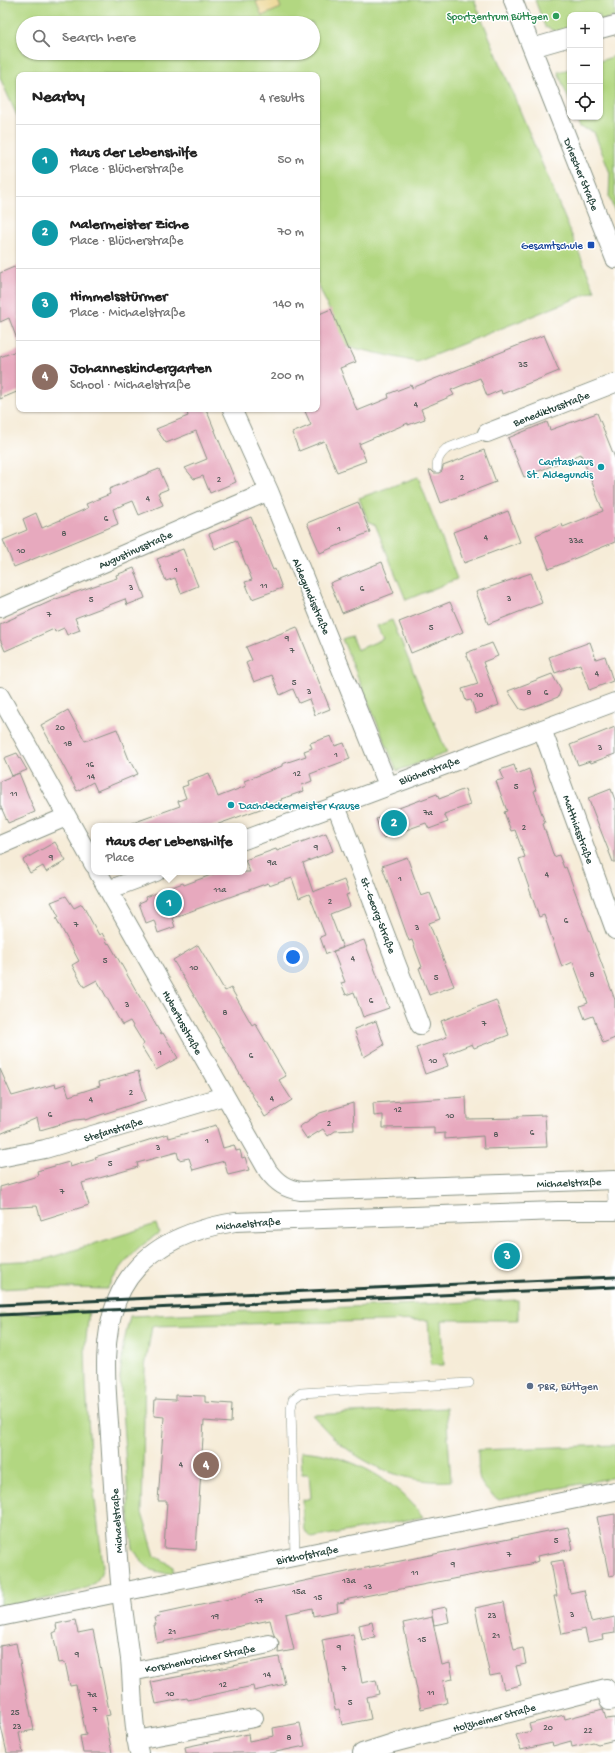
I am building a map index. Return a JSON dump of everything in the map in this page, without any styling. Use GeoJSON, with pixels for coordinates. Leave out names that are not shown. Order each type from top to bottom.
{"type":"FeatureCollection","features":[{"type":"Feature","properties":{"kind":"street","name":"Driescher Straße"},"geometry":{"type":"LineString","coordinates":[[513,0],[615,259]]}},
{"type":"Feature","properties":{"kind":"street"},"geometry":{"type":"LineString","coordinates":[[603,28],[615,25]]}},
{"type":"Feature","properties":{"kind":"street"},"geometry":{"type":"LineString","coordinates":[[532,48],[567,38]]}},
{"type":"Feature","properties":{"kind":"street","name":"Benediktusstraße"},"geometry":{"type":"LineString","coordinates":[[487,433],[615,383]]}},
{"type":"Feature","properties":{"kind":"street","name":"Aldegundisstraße"},"geometry":{"type":"LineString","coordinates":[[233,412],[269,490],[281,523],[330,638],[388,785]]}},
{"type":"Feature","properties":{"kind":"street","name":"Augustinusstraße"},"geometry":{"type":"LineString","coordinates":[[0,608],[269,490]]}},
{"type":"Feature","properties":{"kind":"street"},"geometry":{"type":"LineString","coordinates":[[0,696],[91,860]]}},
{"type":"Feature","properties":{"kind":"street","name":"Blücherstraße"},"geometry":{"type":"LineString","coordinates":[[247,839],[388,785],[615,702]]}},
{"type":"Feature","properties":{"kind":"street","name":"Matthiasstraße"},"geometry":{"type":"LineString","coordinates":[[542,729],[615,930]]}},
{"type":"Feature","properties":{"kind":"street","name":"St.-Georg-Straße"},"geometry":{"type":"LineString","coordinates":[[336,806],[420,1026]]}},
{"type":"Feature","properties":{"kind":"street"},"geometry":{"type":"LineString","coordinates":[[0,845],[66,817]]}},
{"type":"Feature","properties":{"kind":"street","name":"Hubertusstraße"},"geometry":{"type":"LineString","coordinates":[[100,875],[268,1171]]}},
{"type":"Feature","properties":{"kind":"street"},"geometry":{"type":"LineString","coordinates":[[108,890],[148,875]]}},
{"type":"Feature","properties":{"kind":"street","name":"Stefanstraße"},"geometry":{"type":"LineString","coordinates":[[0,1158],[44,1149],[224,1096]]}},
{"type":"Feature","properties":{"kind":"street","name":"Michaelstraße"},"geometry":{"type":"LineString","coordinates":[[268,1171],[274,1179],[281,1184],[301,1191],[614,1180]]}},
{"type":"Feature","properties":{"kind":"street","name":"Michaelstraße"},"geometry":{"type":"LineString","coordinates":[[121,1592],[106,1362],[109,1329],[116,1301],[123,1287],[134,1271],[162,1246],[188,1233],[216,1225],[235,1222],[558,1211],[611,1211]]}},
{"type":"Feature","properties":{"kind":"street","name":"Birkhofstraße"},"geometry":{"type":"LineString","coordinates":[[0,1617],[615,1491]]}},
{"type":"Feature","properties":{"kind":"street","name":"Korschenbroicher Straße"},"geometry":{"type":"LineString","coordinates":[[121,1592],[131,1672],[137,1747],[254,1718]]}},
{"type":"Feature","properties":{"kind":"street","name":"Korschenbroicher Straße"},"geometry":{"type":"LineString","coordinates":[[131,1672],[269,1644]]}},
{"type":"Feature","properties":{"kind":"street","name":"Holzheimer Straße"},"geometry":{"type":"LineString","coordinates":[[362,1753],[393,1743],[606,1688],[609,1701],[615,1700]]}},
{"type":"Feature","properties":{"kind":"lane"},"geometry":{"type":"LineString","coordinates":[[437,468],[437,460],[441,453],[487,433]]}},
{"type":"Feature","properties":{"kind":"lane","name":"Michaelstraße"},"geometry":{"type":"LineString","coordinates":[[611,1211],[613,1203],[614,1180]]}},
{"type":"Feature","properties":{"kind":"lane"},"geometry":{"type":"LineString","coordinates":[[295,1556],[291,1408],[293,1399],[301,1393],[469,1383]]}},
{"type":"Feature","properties":{"kind":"green space"},"geometry":{"type":"Polygon","coordinates":[[[0,0],[474,0],[595,291],[417,362],[345,346],[320,289],[320,72],[16,72],[16,113],[0,78],[0,0]]]}},
{"type":"Feature","properties":{"kind":"green space","name":"Sportzentrum Büttgen"},"geometry":{"type":"Polygon","coordinates":[[[535,0],[615,0],[615,17],[603,20],[603,12],[567,12],[567,29],[557,32],[545,27],[535,0]]]}},
{"type":"Feature","properties":{"kind":"green space"},"geometry":{"type":"Polygon","coordinates":[[[615,56],[615,212],[609,197],[610,173],[594,132],[580,127],[577,120],[603,120],[603,60],[615,56]]]}},
{"type":"Feature","properties":{"kind":"green space"},"geometry":{"type":"Polygon","coordinates":[[[567,70],[567,95],[558,72],[567,70]]]}},
{"type":"Feature","properties":{"kind":"green space"},"geometry":{"type":"Polygon","coordinates":[[[418,477],[457,579],[406,600],[375,524],[368,521],[359,498],[418,477]]]}},
{"type":"Feature","properties":{"kind":"green space"},"geometry":{"type":"Polygon","coordinates":[[[392,620],[447,753],[397,771],[342,639],[351,636],[357,650],[383,639],[377,626],[392,620]]]}},
{"type":"Feature","properties":{"kind":"green space"},"geometry":{"type":"Polygon","coordinates":[[[156,1224],[159,1233],[129,1258],[107,1289],[36,1287],[0,1289],[0,1262],[43,1260],[156,1224]]]}},
{"type":"Feature","properties":{"kind":"green space"},"geometry":{"type":"Polygon","coordinates":[[[518,1300],[518,1320],[442,1320],[444,1365],[431,1365],[428,1320],[152,1326],[145,1367],[142,1513],[155,1556],[173,1566],[173,1573],[164,1573],[151,1570],[141,1561],[133,1548],[130,1526],[120,1378],[123,1346],[130,1316],[518,1300]]]}},
{"type":"Feature","properties":{"kind":"green space"},"geometry":{"type":"Polygon","coordinates":[[[89,1311],[85,1348],[86,1384],[91,1468],[103,1566],[102,1571],[99,1578],[87,1588],[49,1598],[0,1607],[0,1315],[89,1311]]]}},
{"type":"Feature","properties":{"kind":"green space"},"geometry":{"type":"Polygon","coordinates":[[[446,1408],[451,1481],[431,1481],[411,1478],[392,1473],[374,1465],[340,1444],[313,1415],[446,1408]]]}},
{"type":"Feature","properties":{"kind":"green space"},"geometry":{"type":"Polygon","coordinates":[[[615,1445],[615,1477],[499,1500],[486,1489],[480,1479],[478,1450],[615,1445]]]}},
{"type":"Feature","properties":{"kind":"green space"},"geometry":{"type":"Polygon","coordinates":[[[301,1451],[336,1457],[370,1471],[399,1491],[412,1503],[423,1517],[312,1538],[306,1532],[303,1521],[303,1500],[311,1498],[309,1474],[302,1474],[301,1451]]]}},
{"type":"Feature","properties":{"kind":"sand"},"geometry":{"type":"Polygon","coordinates":[[[260,0],[278,0],[281,8],[262,16],[256,2],[260,0]]]}},
{"type":"Feature","properties":{"kind":"building"},"geometry":{"type":"Polygon","coordinates":[[[16,266],[16,337],[9,318],[0,322],[0,273],[16,266]]]}},
{"type":"Feature","properties":{"kind":"building"},"geometry":{"type":"Polygon","coordinates":[[[331,309],[348,350],[350,349],[356,362],[340,368],[357,411],[389,398],[388,394],[411,385],[412,388],[544,335],[559,371],[502,394],[501,390],[487,396],[480,378],[451,390],[454,395],[421,409],[425,419],[408,425],[408,423],[359,444],[366,461],[337,472],[324,441],[299,451],[292,433],[311,425],[305,412],[320,412],[320,314],[331,309]]]}},
{"type":"Feature","properties":{"kind":"building"},"geometry":{"type":"Polygon","coordinates":[[[16,351],[16,392],[0,399],[0,357],[16,351]]]}},
{"type":"Feature","properties":{"kind":"building"},"geometry":{"type":"Polygon","coordinates":[[[187,412],[207,412],[236,482],[210,493],[203,476],[194,479],[185,468],[207,459],[196,431],[166,443],[156,429],[188,416],[187,412]]]}},
{"type":"Feature","properties":{"kind":"building"},"geometry":{"type":"Polygon","coordinates":[[[597,413],[615,458],[615,542],[549,569],[536,535],[562,524],[563,527],[603,511],[581,454],[524,477],[508,438],[547,422],[550,430],[597,413]]]}},
{"type":"Feature","properties":{"kind":"building"},"geometry":{"type":"Polygon","coordinates":[[[484,450],[496,482],[441,503],[429,471],[431,470],[434,473],[439,473],[442,471],[443,466],[484,450]]]}},
{"type":"Feature","properties":{"kind":"building"},"geometry":{"type":"Polygon","coordinates":[[[159,469],[168,489],[158,493],[163,505],[139,515],[133,501],[113,509],[118,524],[14,567],[3,540],[27,530],[23,519],[36,513],[42,528],[88,508],[86,504],[110,494],[109,489],[159,469]]]}},
{"type":"Feature","properties":{"kind":"building"},"geometry":{"type":"Polygon","coordinates":[[[358,502],[370,532],[320,553],[307,523],[358,502]]]}},
{"type":"Feature","properties":{"kind":"building"},"geometry":{"type":"Polygon","coordinates":[[[508,511],[520,542],[464,563],[453,532],[508,511]]]}},
{"type":"Feature","properties":{"kind":"building"},"geometry":{"type":"Polygon","coordinates":[[[251,517],[282,588],[252,599],[245,582],[252,580],[236,540],[215,549],[209,534],[251,517]]]}},
{"type":"Feature","properties":{"kind":"building"},"geometry":{"type":"Polygon","coordinates":[[[183,549],[198,586],[181,593],[175,578],[166,581],[157,559],[183,549]]]}},
{"type":"Feature","properties":{"kind":"building"},"geometry":{"type":"Polygon","coordinates":[[[382,562],[394,593],[342,613],[330,583],[382,562]]]}},
{"type":"Feature","properties":{"kind":"building"},"geometry":{"type":"Polygon","coordinates":[[[134,568],[145,598],[127,605],[125,599],[75,618],[80,630],[67,635],[64,628],[55,632],[54,629],[5,651],[0,639],[0,624],[56,599],[117,578],[116,575],[134,568]]]}},
{"type":"Feature","properties":{"kind":"building"},"geometry":{"type":"Polygon","coordinates":[[[531,573],[542,603],[488,624],[476,592],[531,573]]]}},
{"type":"Feature","properties":{"kind":"building"},"geometry":{"type":"Polygon","coordinates":[[[450,602],[463,632],[411,653],[399,622],[450,602]]]}},
{"type":"Feature","properties":{"kind":"building"},"geometry":{"type":"Polygon","coordinates":[[[297,627],[330,709],[315,715],[309,699],[299,703],[293,689],[280,695],[272,675],[254,682],[246,663],[252,660],[246,647],[297,627]]]}},
{"type":"Feature","properties":{"kind":"building"},"geometry":{"type":"Polygon","coordinates":[[[590,642],[596,659],[605,656],[613,681],[589,690],[580,664],[555,673],[549,657],[590,642]]]}},
{"type":"Feature","properties":{"kind":"building"},"geometry":{"type":"Polygon","coordinates":[[[492,643],[498,656],[483,662],[499,705],[476,714],[471,700],[466,701],[462,689],[478,684],[466,653],[492,643]]]}},
{"type":"Feature","properties":{"kind":"building"},"geometry":{"type":"Polygon","coordinates":[[[552,674],[561,690],[558,697],[525,710],[520,709],[508,691],[552,674]]]}},
{"type":"Feature","properties":{"kind":"building"},"geometry":{"type":"Polygon","coordinates":[[[68,710],[85,741],[117,729],[130,762],[131,761],[138,774],[97,791],[93,782],[77,791],[41,725],[68,710]]]}},
{"type":"Feature","properties":{"kind":"building"},"geometry":{"type":"Polygon","coordinates":[[[615,727],[615,754],[591,763],[590,761],[578,765],[570,745],[615,727]]]}},
{"type":"Feature","properties":{"kind":"building"},"geometry":{"type":"Polygon","coordinates":[[[331,736],[335,746],[344,743],[350,759],[310,774],[312,781],[302,785],[304,791],[221,823],[133,823],[180,806],[178,801],[186,798],[182,787],[188,785],[187,781],[209,773],[218,797],[246,786],[244,781],[282,766],[282,764],[306,756],[304,751],[312,748],[310,743],[331,736]]]}},
{"type":"Feature","properties":{"kind":"building"},"geometry":{"type":"Polygon","coordinates":[[[17,753],[27,770],[12,776],[4,758],[17,753]]]}},
{"type":"Feature","properties":{"kind":"building"},"geometry":{"type":"Polygon","coordinates":[[[514,765],[517,774],[529,769],[536,790],[534,791],[545,823],[543,824],[554,857],[559,855],[564,868],[566,867],[615,1000],[615,1038],[603,1043],[593,1016],[585,1019],[580,1006],[588,1003],[573,962],[562,967],[544,915],[539,917],[519,859],[525,857],[515,830],[511,831],[504,812],[507,811],[496,781],[504,779],[500,770],[514,765]]]}},
{"type":"Feature","properties":{"kind":"building"},"geometry":{"type":"Polygon","coordinates":[[[19,773],[35,812],[8,823],[0,805],[0,781],[19,773]]]}},
{"type":"Feature","properties":{"kind":"building"},"geometry":{"type":"Polygon","coordinates":[[[465,789],[470,805],[444,814],[448,822],[429,829],[426,823],[383,838],[376,819],[396,811],[396,809],[437,794],[439,799],[465,789]]]}},
{"type":"Feature","properties":{"kind":"building"},"geometry":{"type":"Polygon","coordinates":[[[611,789],[615,800],[615,862],[613,862],[588,798],[611,789]]]}},
{"type":"Feature","properties":{"kind":"building"},"geometry":{"type":"Polygon","coordinates":[[[326,833],[333,851],[303,863],[313,892],[344,880],[349,894],[346,895],[350,906],[330,914],[343,948],[326,954],[320,937],[325,935],[309,894],[299,898],[292,878],[269,886],[268,883],[172,918],[175,927],[158,933],[154,920],[146,923],[139,903],[146,900],[145,897],[183,883],[184,885],[211,875],[247,875],[247,872],[250,872],[247,865],[247,859],[276,849],[277,851],[326,833]]]}},
{"type":"Feature","properties":{"kind":"building"},"geometry":{"type":"Polygon","coordinates":[[[55,842],[66,861],[46,872],[43,866],[30,873],[23,860],[55,842]]]}},
{"type":"Feature","properties":{"kind":"building"},"geometry":{"type":"Polygon","coordinates":[[[407,857],[421,896],[430,893],[436,908],[440,919],[429,923],[454,986],[429,995],[419,968],[422,967],[412,940],[409,941],[382,866],[407,857]]]}},
{"type":"Feature","properties":{"kind":"building"},"geometry":{"type":"Polygon","coordinates":[[[66,896],[74,908],[82,904],[99,935],[102,933],[108,944],[109,943],[161,1034],[163,1033],[178,1058],[156,1070],[141,1046],[144,1044],[130,1021],[122,1025],[97,980],[84,987],[72,965],[79,961],[56,918],[59,917],[51,902],[66,896]]]}},
{"type":"Feature","properties":{"kind":"building"},"geometry":{"type":"Polygon","coordinates":[[[364,940],[389,1008],[363,1017],[354,992],[346,995],[341,983],[345,982],[333,951],[364,940]]]}},
{"type":"Feature","properties":{"kind":"building"},"geometry":{"type":"Polygon","coordinates":[[[198,945],[225,991],[231,988],[252,1025],[255,1023],[286,1076],[279,1080],[292,1100],[265,1117],[173,960],[198,945]]]}},
{"type":"Feature","properties":{"kind":"building"},"geometry":{"type":"Polygon","coordinates":[[[496,1000],[509,1035],[474,1048],[472,1044],[444,1055],[448,1066],[425,1074],[416,1048],[447,1037],[441,1021],[496,1000]]]}},
{"type":"Feature","properties":{"kind":"building"},"geometry":{"type":"Polygon","coordinates":[[[376,1021],[384,1045],[364,1057],[354,1029],[376,1021]]]}},
{"type":"Feature","properties":{"kind":"building"},"geometry":{"type":"Polygon","coordinates":[[[0,1069],[12,1096],[55,1084],[56,1087],[65,1084],[69,1096],[100,1086],[99,1082],[138,1071],[146,1100],[85,1120],[75,1120],[40,1130],[37,1118],[0,1134],[0,1069]]]}},
{"type":"Feature","properties":{"kind":"building"},"geometry":{"type":"Polygon","coordinates":[[[466,1097],[467,1119],[518,1118],[518,1116],[545,1115],[547,1147],[484,1149],[483,1136],[445,1139],[445,1133],[434,1134],[434,1127],[383,1128],[383,1115],[374,1116],[373,1103],[466,1097]]]}},
{"type":"Feature","properties":{"kind":"building"},"geometry":{"type":"Polygon","coordinates":[[[353,1103],[354,1130],[335,1131],[328,1136],[323,1129],[307,1139],[299,1127],[320,1113],[353,1103]]]}},
{"type":"Feature","properties":{"kind":"building"},"geometry":{"type":"Polygon","coordinates":[[[216,1125],[223,1148],[234,1145],[236,1151],[240,1150],[242,1158],[245,1157],[249,1170],[228,1175],[224,1161],[193,1170],[189,1158],[179,1160],[177,1152],[137,1163],[138,1167],[82,1183],[89,1205],[41,1220],[37,1206],[0,1208],[0,1187],[38,1176],[37,1171],[69,1162],[70,1167],[96,1159],[95,1157],[168,1134],[169,1138],[216,1125]]]}},
{"type":"Feature","properties":{"kind":"building"},"geometry":{"type":"Polygon","coordinates":[[[176,1395],[205,1396],[205,1402],[232,1404],[231,1423],[204,1421],[196,1550],[164,1548],[167,1501],[158,1501],[164,1417],[154,1416],[155,1399],[176,1400],[176,1395]]]}},
{"type":"Feature","properties":{"kind":"building"},"geometry":{"type":"Polygon","coordinates":[[[615,1514],[615,1575],[609,1576],[597,1517],[615,1514]]]}},
{"type":"Feature","properties":{"kind":"building"},"geometry":{"type":"Polygon","coordinates":[[[568,1527],[573,1549],[537,1556],[538,1561],[530,1564],[344,1600],[345,1602],[337,1603],[338,1611],[313,1616],[312,1608],[286,1614],[294,1650],[278,1653],[279,1642],[274,1635],[270,1620],[157,1643],[154,1618],[160,1617],[159,1614],[243,1596],[243,1594],[568,1527]]]}},
{"type":"Feature","properties":{"kind":"building"},"geometry":{"type":"Polygon","coordinates":[[[563,1560],[570,1593],[584,1590],[591,1622],[615,1617],[615,1633],[602,1635],[603,1639],[588,1642],[585,1629],[562,1634],[554,1596],[557,1596],[551,1562],[563,1560]]]}},
{"type":"Feature","properties":{"kind":"building"},"geometry":{"type":"Polygon","coordinates":[[[504,1602],[514,1650],[523,1648],[526,1664],[516,1666],[521,1685],[504,1689],[500,1674],[490,1676],[475,1608],[504,1602]]]}},
{"type":"Feature","properties":{"kind":"building"},"geometry":{"type":"Polygon","coordinates":[[[446,1607],[449,1622],[434,1625],[431,1610],[446,1607]]]}},
{"type":"Feature","properties":{"kind":"building"},"geometry":{"type":"Polygon","coordinates":[[[432,1617],[442,1665],[450,1663],[453,1679],[443,1681],[447,1703],[421,1709],[403,1623],[432,1617]]]}},
{"type":"Feature","properties":{"kind":"building"},"geometry":{"type":"Polygon","coordinates":[[[75,1620],[78,1633],[93,1630],[110,1715],[105,1716],[112,1753],[83,1753],[80,1736],[86,1735],[76,1685],[70,1686],[65,1662],[59,1663],[53,1633],[57,1631],[56,1624],[75,1620]]]}},
{"type":"Feature","properties":{"kind":"building"},"geometry":{"type":"Polygon","coordinates":[[[372,1622],[375,1637],[362,1640],[359,1625],[372,1622]]]}},
{"type":"Feature","properties":{"kind":"building"},"geometry":{"type":"Polygon","coordinates":[[[353,1634],[362,1683],[376,1680],[379,1694],[367,1697],[371,1719],[342,1725],[339,1709],[335,1710],[322,1640],[353,1634]]]}},
{"type":"Feature","properties":{"kind":"building"},"geometry":{"type":"Polygon","coordinates":[[[16,1643],[34,1730],[19,1733],[23,1753],[7,1753],[0,1722],[0,1646],[16,1643]]]}},
{"type":"Feature","properties":{"kind":"building"},"geometry":{"type":"Polygon","coordinates":[[[279,1657],[285,1684],[254,1691],[253,1686],[188,1700],[187,1698],[156,1704],[151,1682],[279,1657]]]}},
{"type":"Feature","properties":{"kind":"building"},"geometry":{"type":"Polygon","coordinates":[[[603,1709],[606,1719],[615,1718],[615,1740],[598,1744],[593,1742],[572,1747],[571,1741],[553,1746],[552,1743],[521,1750],[516,1735],[531,1731],[529,1724],[564,1715],[565,1719],[603,1709]]]}},
{"type":"Feature","properties":{"kind":"building"},"geometry":{"type":"Polygon","coordinates":[[[300,1723],[305,1746],[271,1753],[186,1753],[185,1747],[248,1734],[249,1741],[274,1736],[273,1728],[300,1723]]]}},
{"type":"Feature","properties":{"kind":"railway"},"geometry":{"type":"LineString","coordinates":[[0,1305],[615,1277]]}},
{"type":"Feature","properties":{"kind":"railway"},"geometry":{"type":"LineString","coordinates":[[0,1315],[615,1287]]}},
{"type":"Feature","properties":{"kind":"place","name":"Sportzentrum Büttgen"},"geometry":{"type":"Point","coordinates":[556,16]}},
{"type":"Feature","properties":{"kind":"place","name":"Gesamtschule"},"geometry":{"type":"Point","coordinates":[591,245]}},
{"type":"Feature","properties":{"kind":"place","name":"Caritashaus St. Aldegundis"},"geometry":{"type":"Point","coordinates":[601,467]}},
{"type":"Feature","properties":{"kind":"place","name":"Dachdeckermeister Krause"},"geometry":{"type":"Point","coordinates":[231,805]}},
{"type":"Feature","properties":{"kind":"place","name":"Malermeister Ziche"},"geometry":{"type":"Point","coordinates":[394,823]}},
{"type":"Feature","properties":{"kind":"place","name":"Haus der Lebenshilfe"},"geometry":{"type":"Point","coordinates":[169,903]}},
{"type":"Feature","properties":{"kind":"place","name":"Himmelsstürmer"},"geometry":{"type":"Point","coordinates":[507,1256]}},
{"type":"Feature","properties":{"kind":"place","name":"P&R, Büttgen"},"geometry":{"type":"Point","coordinates":[530,1386]}},
{"type":"Feature","properties":{"kind":"place","name":"Johanneskindergarten"},"geometry":{"type":"Point","coordinates":[206,1465]}}]}
